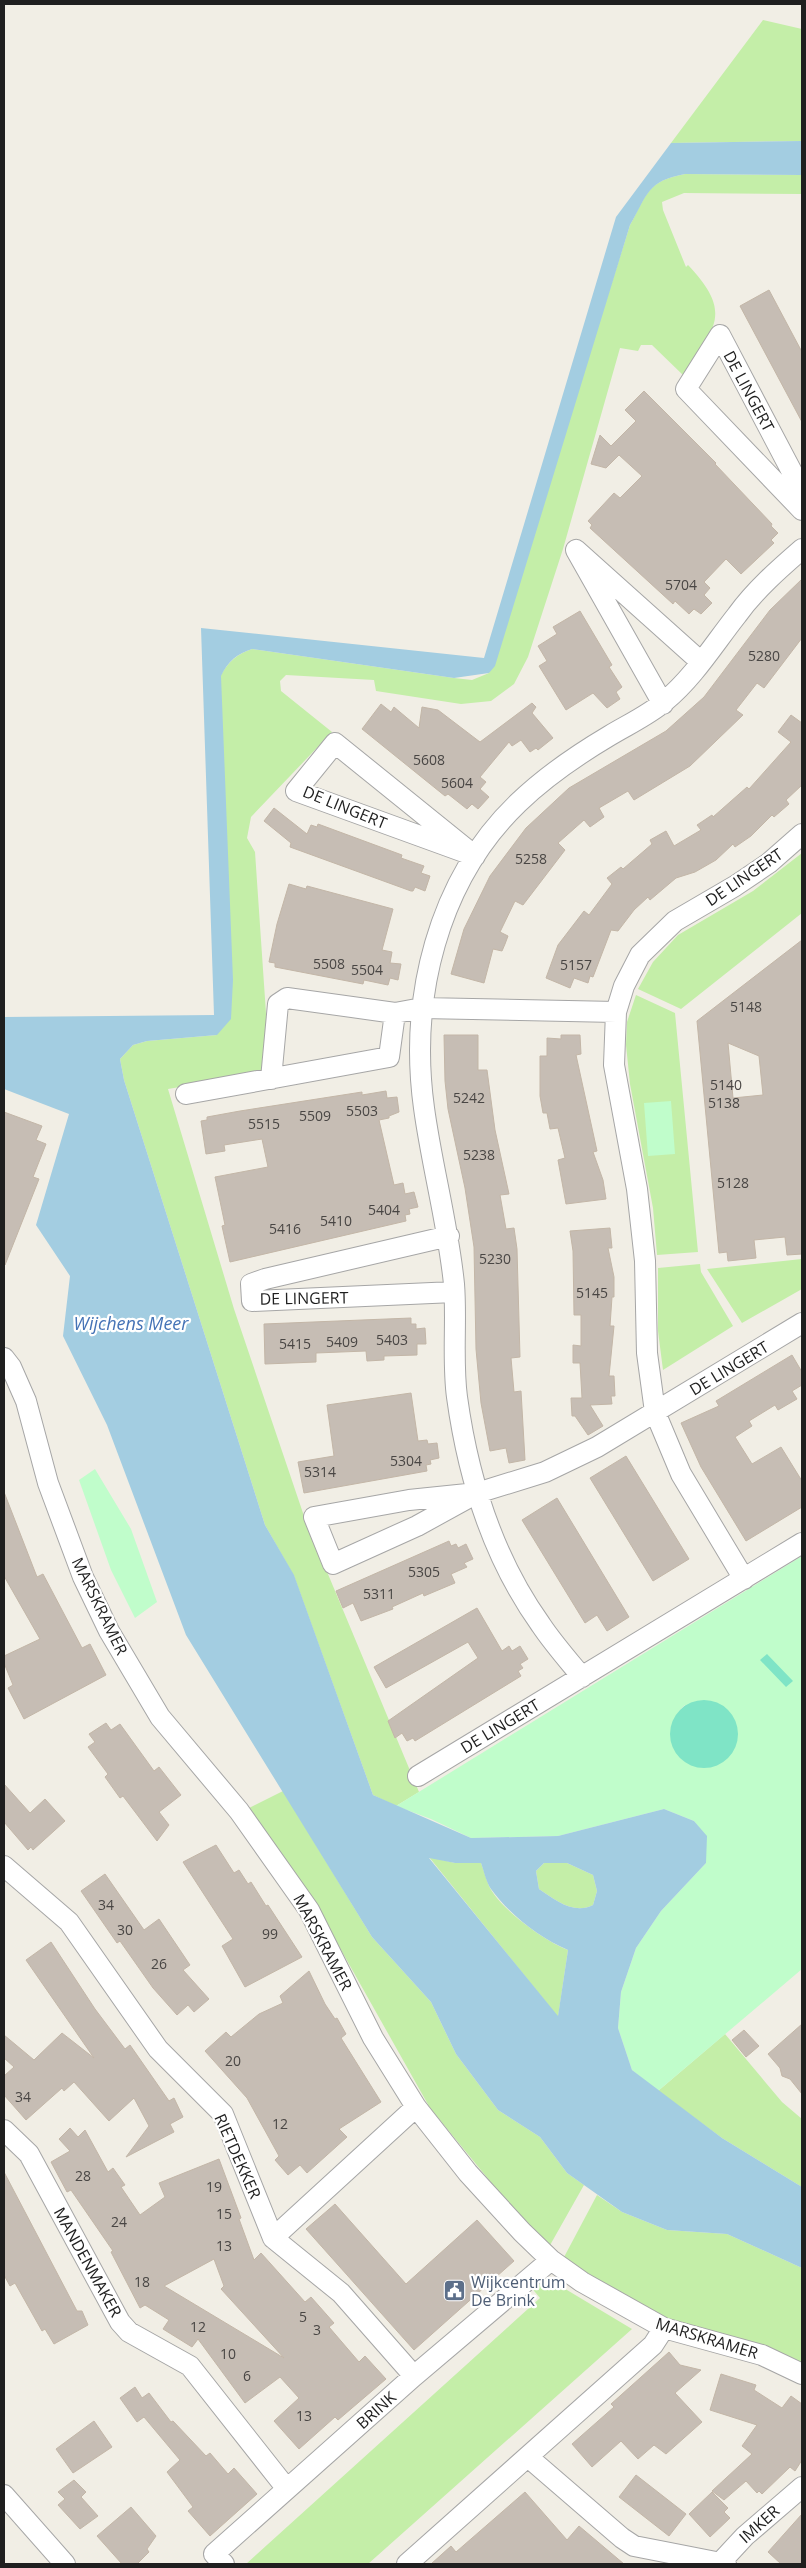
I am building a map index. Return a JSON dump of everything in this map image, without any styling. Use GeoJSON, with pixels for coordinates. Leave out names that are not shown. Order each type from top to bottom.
{"type":"FeatureCollection","features":[{"type":"Feature","properties":{"kind":"street","name":"DE LINGERT"},"geometry":{"type":"LineString","coordinates":[[802,491],[720,336],[686,389],[802,510]]}},
{"type":"Feature","properties":{"kind":"street"},"geometry":{"type":"LineString","coordinates":[[582,1677],[540,1624],[508,1570],[477,1493],[457,1395],[454,1292],[449,1236],[424,1107],[420,1044],[426,971],[445,911],[475,856],[486,839],[518,803],[574,758],[662,704],[701,662],[739,611],[779,568],[802,549]]}},
{"type":"Feature","properties":{"kind":"street"},"geometry":{"type":"LineString","coordinates":[[662,704],[576,550],[701,662]]}},
{"type":"Feature","properties":{"kind":"street","name":"DE LINGERT"},"geometry":{"type":"LineString","coordinates":[[335,743],[475,856],[377,820],[296,791],[335,743]]}},
{"type":"Feature","properties":{"kind":"street","name":"DE LINGERT"},"geometry":{"type":"LineString","coordinates":[[744,1579],[681,1474],[655,1412],[647,1353],[645,1260],[637,1189],[614,1065],[616,1012],[624,986],[640,955],[675,921],[742,882],[769,863],[802,834]]}},
{"type":"Feature","properties":{"kind":"street"},"geometry":{"type":"LineString","coordinates":[[271,1079],[278,1004],[287,998],[395,1013],[422,1008],[616,1012]]}},
{"type":"Feature","properties":{"kind":"street"},"geometry":{"type":"LineString","coordinates":[[186,1094],[389,1057],[395,1013]]}},
{"type":"Feature","properties":{"kind":"street","name":"DE LINGERT"},"geometry":{"type":"LineString","coordinates":[[449,1236],[265,1279],[251,1284],[252,1301],[454,1292]]}},
{"type":"Feature","properties":{"kind":"street","name":"DE LINGERT"},"geometry":{"type":"LineString","coordinates":[[477,1493],[409,1500],[314,1517],[334,1564],[417,1526],[477,1493],[544,1472],[597,1447],[802,1323]]}},
{"type":"Feature","properties":{"kind":"street","name":"MARSKRAMER"},"geometry":{"type":"LineString","coordinates":[[4,1358],[11,1367],[26,1401],[48,1483],[83,1577],[109,1630],[160,1716],[239,1811],[310,1910],[373,2038],[416,2107],[468,2173],[551,2260],[624,2307],[664,2328],[762,2355],[802,2374]]}},
{"type":"Feature","properties":{"kind":"street","name":"DE LINGERT"},"geometry":{"type":"LineString","coordinates":[[418,1776],[802,1544]]}},
{"type":"Feature","properties":{"kind":"street","name":"RIETDEKKER"},"geometry":{"type":"LineString","coordinates":[[4,1866],[69,1922],[158,2049],[223,2114],[273,2238],[341,2293],[414,2376]]}},
{"type":"Feature","properties":{"kind":"street"},"geometry":{"type":"LineString","coordinates":[[273,2238],[416,2107]]}},
{"type":"Feature","properties":{"kind":"street","name":"MANDENMAKER"},"geometry":{"type":"LineString","coordinates":[[4,2130],[28,2154],[120,2322],[129,2332],[190,2366],[287,2489]]}},
{"type":"Feature","properties":{"kind":"street","name":"BRINK"},"geometry":{"type":"LineString","coordinates":[[224,2564],[214,2554],[414,2376],[551,2260]]}},
{"type":"Feature","properties":{"kind":"street"},"geometry":{"type":"LineString","coordinates":[[407,2564],[653,2345],[664,2328]]}},
{"type":"Feature","properties":{"kind":"street"},"geometry":{"type":"LineString","coordinates":[[528,2457],[622,2538],[634,2546],[722,2564]]}},
{"type":"Feature","properties":{"kind":"street","name":"IMKER"},"geometry":{"type":"LineString","coordinates":[[722,2564],[745,2536],[802,2487]]}},
{"type":"Feature","properties":{"kind":"street"},"geometry":{"type":"LineString","coordinates":[[4,2496],[65,2564]]}},
{"type":"Feature","properties":{"kind":"green space"},"geometry":{"type":"Polygon","coordinates":[[[763,20],[802,29],[802,141],[671,143],[763,20]]]}},
{"type":"Feature","properties":{"kind":"green space"},"geometry":{"type":"Polygon","coordinates":[[[685,174],[802,175],[802,194],[684,193],[662,202],[663,210],[686,267],[688,265],[711,296],[715,309],[715,320],[711,332],[685,377],[652,345],[641,345],[638,351],[620,348],[563,549],[528,657],[514,684],[491,701],[461,704],[376,691],[374,680],[286,675],[280,681],[281,691],[332,732],[251,817],[247,838],[255,852],[270,1072],[168,1089],[234,1309],[305,1519],[419,1792],[396,1806],[373,1795],[294,1576],[265,1525],[124,1080],[120,1059],[133,1045],[147,1041],[217,1035],[221,675],[224,670],[230,662],[242,653],[252,649],[472,680],[489,673],[630,225],[645,197],[655,185],[672,177],[685,174]]]}},
{"type":"Feature","properties":{"kind":"green space"},"geometry":{"type":"Polygon","coordinates":[[[802,853],[802,913],[681,1009],[638,989],[653,962],[678,935],[753,891],[802,853]]]}},
{"type":"Feature","properties":{"kind":"green space"},"geometry":{"type":"Polygon","coordinates":[[[636,995],[675,1013],[698,1252],[657,1255],[653,1208],[630,1084],[626,1045],[627,1022],[636,995]]]}},
{"type":"Feature","properties":{"kind":"green space"},"geometry":{"type":"Polygon","coordinates":[[[671,1101],[675,1154],[648,1156],[644,1103],[671,1101]]]}},
{"type":"Feature","properties":{"kind":"green space"},"geometry":{"type":"Polygon","coordinates":[[[802,1259],[802,1289],[742,1323],[707,1269],[802,1259]]]}},
{"type":"Feature","properties":{"kind":"green space"},"geometry":{"type":"Polygon","coordinates":[[[700,1264],[701,1272],[733,1326],[663,1370],[658,1331],[658,1268],[700,1264]]]}},
{"type":"Feature","properties":{"kind":"green space"},"geometry":{"type":"Polygon","coordinates":[[[95,1469],[131,1529],[157,1602],[135,1618],[111,1570],[79,1480],[95,1469]]]}},
{"type":"Feature","properties":{"kind":"green space"},"geometry":{"type":"Polygon","coordinates":[[[802,1556],[802,1969],[658,2091],[632,2070],[618,2028],[621,1992],[636,1948],[661,1911],[706,1863],[706,1836],[694,1821],[664,1809],[558,1836],[471,1838],[431,1819],[396,1806],[802,1556]],[[685,1705],[674,1719],[671,1734],[675,1748],[685,1762],[685,1705]]]}},
{"type":"Feature","properties":{"kind":"green space"},"geometry":{"type":"Polygon","coordinates":[[[767,1654],[793,1681],[786,1687],[760,1660],[767,1654]]]}},
{"type":"Feature","properties":{"kind":"green space"},"geometry":{"type":"Polygon","coordinates":[[[711,1700],[723,1706],[732,1715],[738,1727],[736,1747],[728,1758],[711,1768],[697,1768],[680,1758],[672,1747],[670,1727],[680,1710],[691,1702],[711,1700]]]}},
{"type":"Feature","properties":{"kind":"green space"},"geometry":{"type":"Polygon","coordinates":[[[283,1791],[372,1937],[431,2002],[456,2054],[498,2110],[540,2137],[567,2173],[584,2185],[549,2247],[512,2208],[430,2108],[309,1893],[245,1810],[283,1791]]]}},
{"type":"Feature","properties":{"kind":"green space"},"geometry":{"type":"Polygon","coordinates":[[[429,1857],[455,1863],[481,1863],[489,1886],[513,1914],[536,1932],[568,1950],[558,2017],[429,1857]]]}},
{"type":"Feature","properties":{"kind":"green space"},"geometry":{"type":"Polygon","coordinates":[[[544,1863],[567,1863],[593,1875],[597,1891],[593,1905],[579,1908],[565,1905],[539,1889],[536,1871],[544,1863]]]}},
{"type":"Feature","properties":{"kind":"green space"},"geometry":{"type":"Polygon","coordinates":[[[725,2034],[782,2102],[802,2119],[802,2187],[722,2138],[658,2091],[725,2034]]]}},
{"type":"Feature","properties":{"kind":"green space"},"geometry":{"type":"Polygon","coordinates":[[[597,2195],[622,2212],[667,2230],[727,2234],[802,2268],[802,2365],[671,2320],[618,2295],[563,2259],[597,2195]]]}},
{"type":"Feature","properties":{"kind":"green space"},"geometry":{"type":"Polygon","coordinates":[[[542,2275],[632,2329],[368,2564],[246,2564],[540,2298],[530,2286],[542,2275]]]}},
{"type":"Feature","properties":{"kind":"water","name":"Wijchens Meer"},"geometry":{"type":"Polygon","coordinates":[[[802,141],[802,175],[685,174],[672,177],[656,185],[645,197],[630,225],[495,666],[489,673],[454,678],[252,649],[242,653],[230,662],[221,676],[233,980],[231,1019],[217,1035],[147,1041],[133,1045],[120,1059],[124,1080],[265,1525],[294,1575],[373,1795],[471,1838],[558,1836],[664,1809],[694,1821],[707,1836],[706,1863],[661,1911],[636,1948],[621,1992],[618,2028],[632,2070],[722,2138],[802,2187],[802,2268],[727,2234],[667,2230],[622,2212],[567,2173],[540,2137],[498,2110],[456,2054],[431,2002],[372,1937],[186,1635],[107,1425],[63,1336],[70,1276],[36,1225],[69,1114],[4,1089],[4,1017],[214,1015],[201,628],[484,658],[616,217],[671,143],[802,141]],[[429,1858],[558,2016],[568,1950],[546,1939],[525,1924],[498,1898],[486,1880],[481,1863],[455,1863],[429,1858]],[[544,1863],[536,1871],[539,1889],[565,1905],[586,1908],[593,1905],[597,1891],[593,1875],[567,1863],[544,1863]]]}},
{"type":"Feature","properties":{"kind":"building"},"geometry":{"type":"Polygon","coordinates":[[[769,290],[802,352],[802,422],[740,306],[769,290]]]}},
{"type":"Feature","properties":{"kind":"building"},"geometry":{"type":"Polygon","coordinates":[[[644,391],[716,463],[778,533],[771,540],[774,543],[741,574],[726,559],[704,582],[710,588],[704,595],[712,603],[701,614],[694,609],[689,614],[675,601],[673,604],[590,528],[592,525],[588,521],[614,493],[620,498],[642,476],[619,455],[606,468],[591,464],[600,435],[611,446],[636,421],[625,410],[644,391]]]}},
{"type":"Feature","properties":{"kind":"building"},"geometry":{"type":"Polygon","coordinates":[[[802,579],[802,638],[764,688],[757,683],[736,710],[743,715],[690,766],[634,800],[628,791],[599,808],[604,817],[590,827],[584,820],[558,843],[565,850],[523,905],[515,901],[500,932],[508,936],[505,944],[502,951],[493,949],[484,983],[451,974],[464,929],[490,876],[526,828],[569,788],[666,731],[704,697],[770,610],[802,579]]]}},
{"type":"Feature","properties":{"kind":"building"},"geometry":{"type":"Polygon","coordinates":[[[580,611],[612,665],[609,667],[622,687],[616,692],[620,699],[607,708],[593,693],[566,710],[539,666],[547,661],[538,646],[557,634],[553,627],[580,611]]]}},
{"type":"Feature","properties":{"kind":"building"},"geometry":{"type":"Polygon","coordinates":[[[532,703],[536,707],[532,713],[553,738],[538,750],[536,748],[530,752],[521,740],[512,746],[509,742],[480,777],[486,782],[480,789],[489,797],[478,809],[472,804],[467,809],[448,794],[445,796],[362,729],[381,704],[391,712],[394,707],[419,728],[422,707],[438,710],[480,742],[532,703]]]}},
{"type":"Feature","properties":{"kind":"building"},"geometry":{"type":"Polygon","coordinates":[[[791,715],[802,723],[802,785],[786,800],[789,804],[774,817],[772,815],[751,836],[735,847],[733,844],[716,860],[695,872],[676,878],[650,900],[648,897],[634,910],[618,931],[611,930],[593,977],[590,976],[588,983],[574,978],[570,988],[546,978],[558,945],[584,911],[589,915],[612,884],[607,878],[621,867],[623,869],[652,844],[650,840],[666,831],[674,846],[701,830],[697,825],[712,815],[713,817],[747,787],[749,789],[791,742],[778,732],[791,715]]]}},
{"type":"Feature","properties":{"kind":"building"},"geometry":{"type":"Polygon","coordinates":[[[274,808],[307,834],[311,825],[317,827],[318,824],[402,855],[401,858],[424,866],[421,873],[430,876],[425,891],[415,887],[411,891],[290,847],[291,843],[264,821],[274,808]]]}},
{"type":"Feature","properties":{"kind":"building"},"geometry":{"type":"Polygon","coordinates":[[[289,884],[306,889],[307,886],[393,909],[382,950],[392,952],[390,963],[401,964],[398,980],[390,978],[388,985],[364,980],[363,984],[275,967],[275,963],[269,962],[277,924],[289,884]]]}},
{"type":"Feature","properties":{"kind":"building"},"geometry":{"type":"Polygon","coordinates":[[[802,940],[802,1254],[787,1255],[785,1237],[754,1240],[756,1258],[728,1261],[727,1252],[719,1253],[697,1021],[802,940]],[[728,1043],[733,1098],[763,1095],[759,1056],[728,1043]]]}},
{"type":"Feature","properties":{"kind":"building"},"geometry":{"type":"Polygon","coordinates":[[[444,1035],[478,1035],[478,1070],[487,1070],[495,1130],[509,1194],[500,1195],[506,1229],[514,1228],[517,1249],[520,1357],[511,1358],[514,1392],[521,1391],[525,1460],[509,1463],[506,1448],[490,1451],[481,1403],[476,1349],[474,1247],[465,1188],[448,1109],[444,1035]]]}},
{"type":"Feature","properties":{"kind":"building"},"geometry":{"type":"Polygon","coordinates":[[[561,1035],[580,1035],[581,1054],[576,1055],[597,1151],[593,1152],[603,1180],[606,1199],[566,1204],[558,1160],[565,1158],[558,1128],[550,1129],[547,1113],[543,1113],[540,1096],[540,1056],[547,1056],[547,1038],[561,1039],[561,1035]]]}},
{"type":"Feature","properties":{"kind":"building"},"geometry":{"type":"Polygon","coordinates":[[[386,1091],[387,1098],[397,1097],[399,1112],[389,1116],[389,1118],[379,1120],[394,1185],[403,1183],[405,1194],[414,1192],[418,1207],[409,1209],[410,1214],[405,1215],[406,1221],[230,1262],[222,1226],[225,1225],[215,1177],[268,1167],[262,1139],[224,1145],[225,1151],[206,1154],[201,1121],[207,1120],[207,1117],[240,1111],[362,1092],[362,1095],[386,1091]]]}},
{"type":"Feature","properties":{"kind":"building"},"geometry":{"type":"Polygon","coordinates":[[[4,1112],[42,1126],[36,1140],[46,1144],[33,1177],[39,1179],[5,1265],[4,1112]]]}},
{"type":"Feature","properties":{"kind":"building"},"geometry":{"type":"Polygon","coordinates":[[[610,1228],[612,1248],[608,1248],[614,1277],[614,1297],[612,1297],[610,1326],[614,1326],[609,1376],[614,1376],[615,1396],[611,1396],[612,1404],[590,1405],[603,1426],[588,1435],[575,1416],[572,1416],[571,1398],[582,1398],[580,1363],[573,1363],[573,1345],[581,1346],[581,1315],[574,1315],[573,1251],[570,1231],[610,1228]]]}},
{"type":"Feature","properties":{"kind":"building"},"geometry":{"type":"Polygon","coordinates":[[[411,1318],[411,1324],[416,1324],[416,1329],[425,1328],[426,1344],[417,1344],[417,1355],[384,1356],[384,1360],[367,1361],[366,1351],[316,1353],[316,1362],[265,1364],[264,1324],[411,1318]]]}},
{"type":"Feature","properties":{"kind":"building"},"geometry":{"type":"Polygon","coordinates":[[[792,1355],[802,1372],[802,1385],[792,1391],[797,1399],[778,1410],[775,1405],[749,1421],[752,1426],[735,1437],[752,1464],[781,1447],[802,1481],[802,1507],[746,1541],[701,1467],[681,1423],[719,1406],[716,1401],[792,1355]]]}},
{"type":"Feature","properties":{"kind":"building"},"geometry":{"type":"Polygon","coordinates":[[[411,1393],[418,1441],[427,1440],[428,1444],[437,1443],[439,1458],[430,1460],[431,1464],[426,1465],[427,1471],[304,1493],[298,1462],[334,1456],[327,1405],[411,1393]]]}},
{"type":"Feature","properties":{"kind":"building"},"geometry":{"type":"Polygon","coordinates":[[[626,1456],[689,1559],[653,1581],[590,1478],[626,1456]]]}},
{"type":"Feature","properties":{"kind":"building"},"geometry":{"type":"Polygon","coordinates":[[[4,1492],[37,1577],[43,1574],[82,1648],[90,1644],[106,1675],[24,1719],[8,1688],[13,1685],[4,1663],[4,1656],[40,1639],[4,1576],[4,1492]]]}},
{"type":"Feature","properties":{"kind":"building"},"geometry":{"type":"Polygon","coordinates":[[[557,1498],[629,1617],[607,1631],[597,1615],[585,1623],[522,1520],[557,1498]]]}},
{"type":"Feature","properties":{"kind":"building"},"geometry":{"type":"Polygon","coordinates":[[[449,1541],[451,1546],[456,1544],[458,1548],[466,1544],[473,1559],[464,1563],[467,1567],[451,1574],[455,1583],[424,1596],[423,1593],[392,1607],[393,1609],[361,1621],[353,1603],[343,1608],[336,1591],[449,1541]]]}},
{"type":"Feature","properties":{"kind":"building"},"geometry":{"type":"Polygon","coordinates":[[[477,1608],[502,1651],[509,1646],[512,1651],[520,1646],[528,1659],[520,1664],[523,1668],[518,1671],[521,1676],[415,1741],[413,1738],[407,1741],[402,1733],[395,1738],[388,1721],[478,1658],[468,1642],[386,1688],[374,1667],[477,1608]]]}},
{"type":"Feature","properties":{"kind":"building"},"geometry":{"type":"Polygon","coordinates":[[[106,1723],[111,1730],[120,1724],[154,1771],[159,1767],[181,1795],[159,1812],[169,1825],[157,1841],[123,1796],[120,1798],[105,1777],[108,1774],[88,1747],[95,1742],[89,1734],[106,1723]]]}},
{"type":"Feature","properties":{"kind":"building"},"geometry":{"type":"Polygon","coordinates":[[[4,1784],[30,1813],[45,1799],[65,1821],[33,1850],[31,1847],[28,1850],[4,1822],[4,1784]]]}},
{"type":"Feature","properties":{"kind":"building"},"geometry":{"type":"Polygon","coordinates":[[[216,1845],[234,1873],[239,1870],[248,1884],[251,1882],[302,1957],[245,1987],[222,1946],[233,1939],[183,1862],[216,1845]]]}},
{"type":"Feature","properties":{"kind":"building"},"geometry":{"type":"Polygon","coordinates":[[[105,1874],[144,1930],[159,1919],[190,1965],[183,1970],[209,1999],[194,2012],[188,2005],[177,2015],[153,1988],[120,1941],[117,1943],[81,1891],[105,1874]]]}},
{"type":"Feature","properties":{"kind":"building"},"geometry":{"type":"Polygon","coordinates":[[[51,1942],[95,2009],[125,2049],[130,2045],[169,2101],[174,2098],[183,2117],[170,2124],[174,2132],[126,2157],[149,2126],[134,2098],[109,2121],[74,2082],[64,2091],[62,2088],[26,2120],[4,2095],[4,2076],[14,2067],[4,2058],[4,2035],[34,2060],[62,2033],[94,2058],[26,1960],[51,1942]]]}},
{"type":"Feature","properties":{"kind":"building"},"geometry":{"type":"Polygon","coordinates":[[[309,1971],[325,2004],[335,2019],[337,2018],[346,2034],[341,2038],[381,2102],[339,2129],[347,2137],[307,2173],[300,2165],[288,2175],[275,2160],[279,2156],[247,2098],[205,2051],[226,2032],[231,2037],[259,2014],[283,2003],[280,1996],[309,1971]]]}},
{"type":"Feature","properties":{"kind":"building"},"geometry":{"type":"Polygon","coordinates":[[[802,2024],[802,2094],[790,2079],[782,2076],[780,2068],[768,2054],[802,2024]]]}},
{"type":"Feature","properties":{"kind":"building"},"geometry":{"type":"Polygon","coordinates":[[[744,2030],[759,2046],[746,2057],[732,2040],[744,2030]]]}},
{"type":"Feature","properties":{"kind":"building"},"geometry":{"type":"Polygon","coordinates":[[[70,2128],[78,2137],[85,2130],[108,2172],[113,2168],[125,2185],[121,2187],[140,2215],[165,2197],[159,2183],[219,2159],[254,2260],[261,2253],[305,2302],[311,2297],[334,2323],[329,2327],[359,2362],[365,2356],[386,2379],[338,2420],[335,2417],[299,2449],[274,2421],[299,2398],[280,2377],[245,2403],[198,2339],[192,2347],[163,2329],[169,2320],[145,2305],[140,2308],[111,2252],[113,2251],[71,2190],[67,2192],[51,2162],[70,2151],[59,2139],[70,2128]],[[214,2259],[164,2286],[284,2358],[221,2289],[224,2286],[214,2259]]]}},
{"type":"Feature","properties":{"kind":"building"},"geometry":{"type":"Polygon","coordinates":[[[4,2172],[77,2311],[82,2311],[88,2325],[54,2344],[45,2329],[42,2331],[15,2283],[10,2286],[4,2275],[4,2172]]]}},
{"type":"Feature","properties":{"kind":"building"},"geometry":{"type":"Polygon","coordinates":[[[335,2204],[406,2284],[477,2220],[514,2261],[414,2350],[306,2229],[335,2204]]]}},
{"type":"Feature","properties":{"kind":"building"},"geometry":{"type":"Polygon","coordinates":[[[669,2352],[680,2365],[701,2370],[675,2393],[702,2422],[666,2454],[654,2445],[638,2459],[621,2441],[592,2467],[572,2444],[614,2407],[611,2404],[669,2352]]]}},
{"type":"Feature","properties":{"kind":"building"},"geometry":{"type":"Polygon","coordinates":[[[721,2374],[756,2385],[754,2390],[782,2408],[791,2396],[802,2404],[802,2460],[795,2471],[790,2467],[762,2494],[759,2491],[757,2493],[746,2481],[724,2500],[712,2491],[752,2454],[742,2446],[757,2425],[710,2410],[721,2374]]]}},
{"type":"Feature","properties":{"kind":"building"},"geometry":{"type":"Polygon","coordinates":[[[135,2387],[142,2398],[149,2393],[171,2422],[173,2421],[206,2456],[210,2453],[228,2474],[234,2468],[257,2494],[210,2536],[188,2511],[193,2507],[167,2472],[180,2460],[144,2417],[137,2422],[120,2398],[135,2387]]]}},
{"type":"Feature","properties":{"kind":"building"},"geometry":{"type":"Polygon","coordinates":[[[94,2421],[112,2447],[73,2473],[56,2449],[94,2421]]]}},
{"type":"Feature","properties":{"kind":"building"},"geometry":{"type":"Polygon","coordinates":[[[636,2475],[686,2514],[669,2536],[619,2497],[636,2475]]]}},
{"type":"Feature","properties":{"kind":"building"},"geometry":{"type":"Polygon","coordinates":[[[74,2480],[86,2492],[81,2497],[98,2516],[80,2529],[58,2505],[65,2499],[58,2492],[74,2480]]]}},
{"type":"Feature","properties":{"kind":"building"},"geometry":{"type":"Polygon","coordinates":[[[525,2492],[567,2540],[579,2526],[624,2564],[431,2564],[451,2546],[456,2552],[525,2492]]]}},
{"type":"Feature","properties":{"kind":"building"},"geometry":{"type":"Polygon","coordinates":[[[712,2492],[728,2508],[724,2512],[730,2518],[710,2537],[689,2514],[712,2492]]]}},
{"type":"Feature","properties":{"kind":"building"},"geometry":{"type":"Polygon","coordinates":[[[131,2507],[156,2536],[147,2549],[149,2552],[137,2564],[122,2564],[97,2536],[131,2507]]]}},
{"type":"Feature","properties":{"kind":"building"},"geometry":{"type":"Polygon","coordinates":[[[802,2514],[802,2564],[781,2564],[768,2552],[802,2514]]]}},
{"type":"Feature","properties":{"kind":"place","name":"Wijkcentrum De Brink"},"geometry":{"type":"Point","coordinates":[455,2291]}}]}
